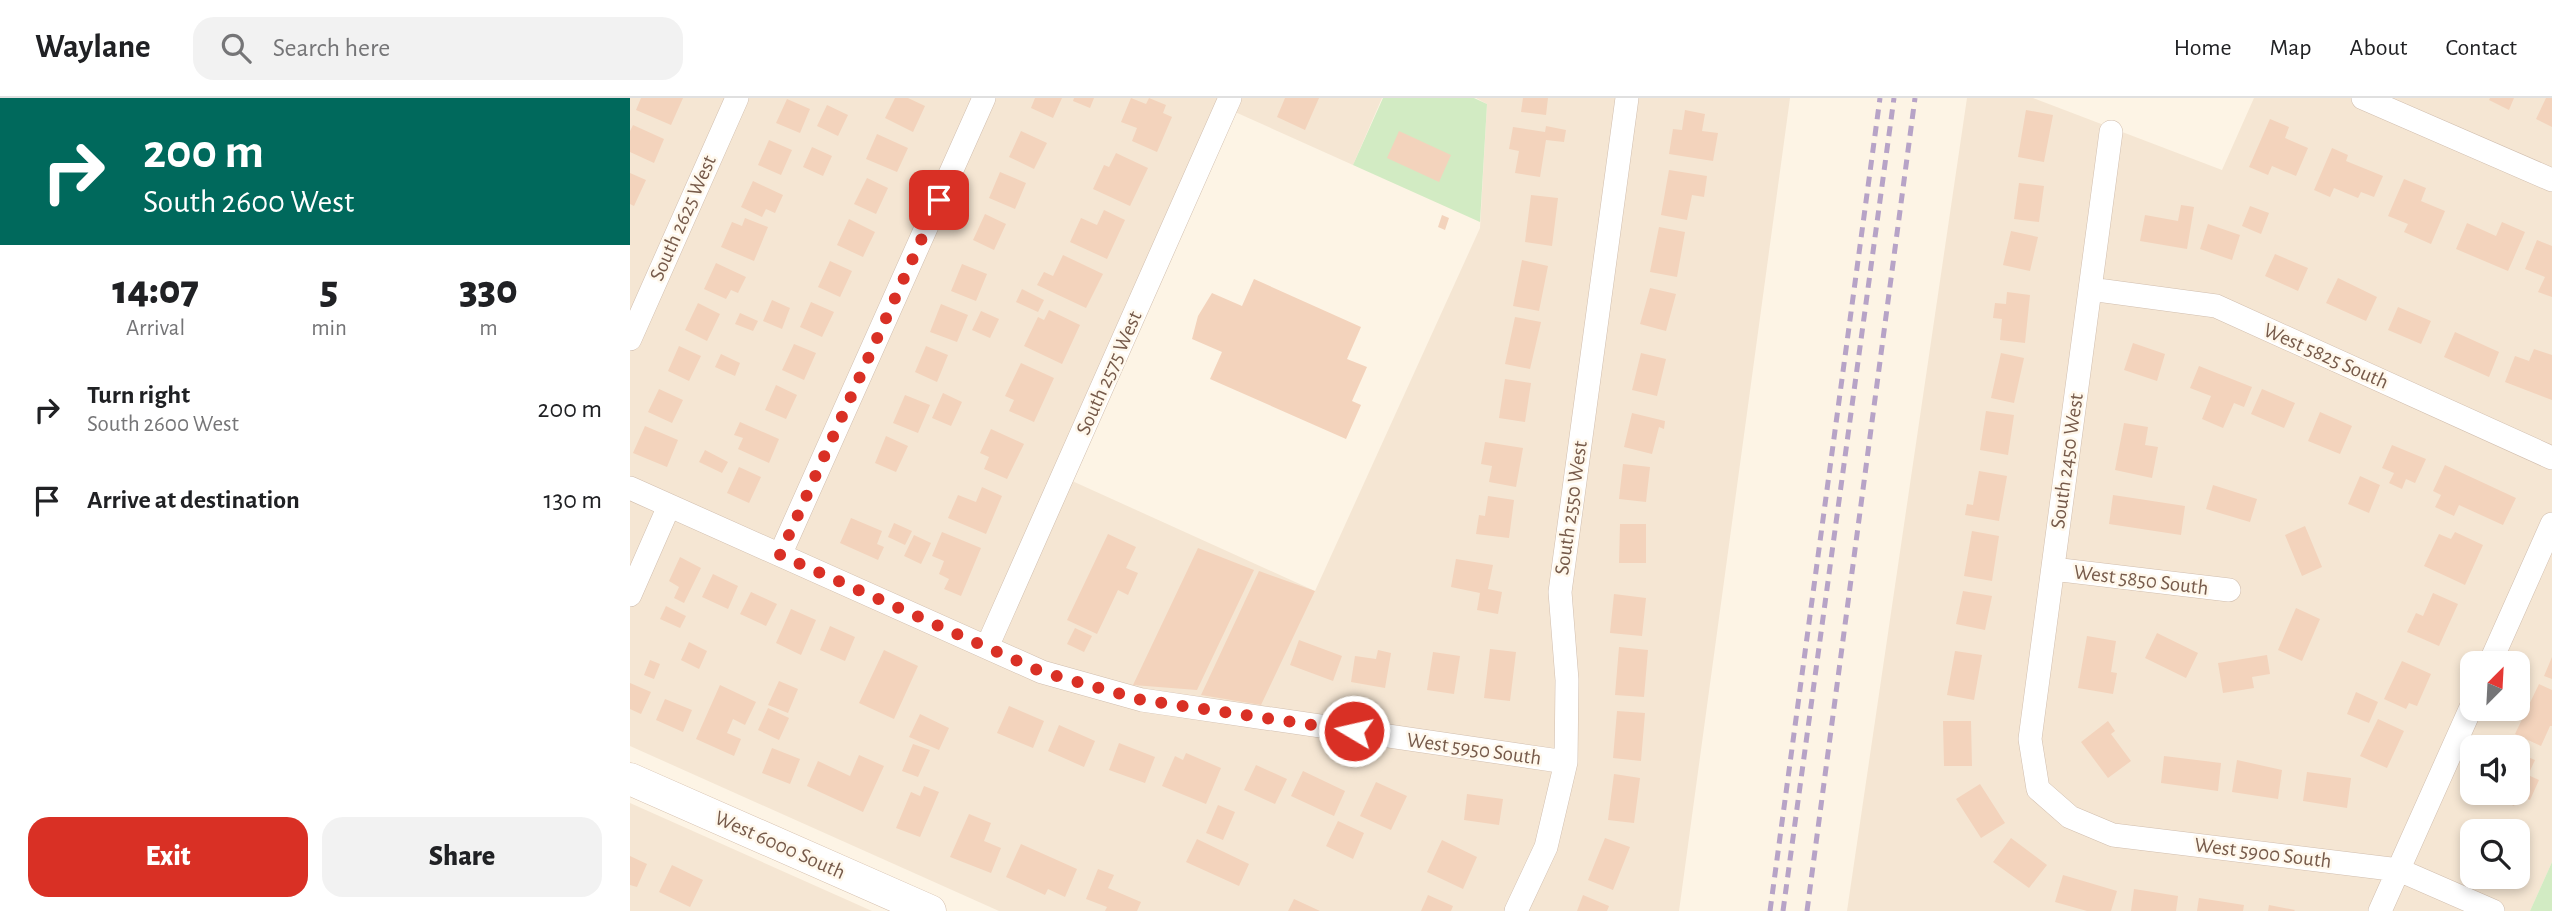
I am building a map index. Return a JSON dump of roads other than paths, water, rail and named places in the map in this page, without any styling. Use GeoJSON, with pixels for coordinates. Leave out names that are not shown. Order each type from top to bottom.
{"type":"FeatureCollection","features":[{"type":"Feature","properties":{"kind":"street","name":"South 2625 West"},"geometry":{"type":"LineString","coordinates":[[630,339],[737,98]]}},
{"type":"Feature","properties":{"kind":"street"},"geometry":{"type":"LineString","coordinates":[[780,555],[984,98]]}},
{"type":"Feature","properties":{"kind":"street","name":"South 2575 West"},"geometry":{"type":"LineString","coordinates":[[987,647],[1230,98]]}},
{"type":"Feature","properties":{"kind":"street","name":"South 2550 West"},"geometry":{"type":"LineString","coordinates":[[1516,911],[1546,847],[1566,762],[1567,681],[1560,592],[1627,98]]}},
{"type":"Feature","properties":{"kind":"street"},"geometry":{"type":"LineString","coordinates":[[2362,98],[2552,180]]}},
{"type":"Feature","properties":{"kind":"street","name":"South 2450 West"},"geometry":{"type":"LineString","coordinates":[[2038,789],[2030,739],[2111,132]]}},
{"type":"Feature","properties":{"kind":"street","name":"West 5825 South"},"geometry":{"type":"LineString","coordinates":[[2090,289],[2216,306],[2552,458]]}},
{"type":"Feature","properties":{"kind":"street","name":"West 5950 South"},"geometry":{"type":"LineString","coordinates":[[630,488],[1042,672],[1142,700],[1566,762]]}},
{"type":"Feature","properties":{"kind":"street"},"geometry":{"type":"LineString","coordinates":[[630,594],[669,506]]}},
{"type":"Feature","properties":{"kind":"street"},"geometry":{"type":"LineString","coordinates":[[2495,651],[2552,524]]}},
{"type":"Feature","properties":{"kind":"street","name":"West 5850 South"},"geometry":{"type":"LineString","coordinates":[[2053,569],[2229,590]]}},
{"type":"Feature","properties":{"kind":"street"},"geometry":{"type":"LineString","coordinates":[[2380,911],[2465,721]]}},
{"type":"Feature","properties":{"kind":"street","name":"West 6000 South"},"geometry":{"type":"LineString","coordinates":[[630,779],[930,911]]}},
{"type":"Feature","properties":{"kind":"street","name":"West 5900 South"},"geometry":{"type":"LineString","coordinates":[[2038,789],[2070,817],[2112,835],[2399,870],[2493,911]]}},
{"type":"Feature","properties":{"kind":"railway"},"geometry":{"type":"LineString","coordinates":[[1770,911],[1880,98]]}},
{"type":"Feature","properties":{"kind":"railway"},"geometry":{"type":"LineString","coordinates":[[1783,911],[1894,98]]}},
{"type":"Feature","properties":{"kind":"railway"},"geometry":{"type":"LineString","coordinates":[[1807,911],[1915,98]]}}]}
